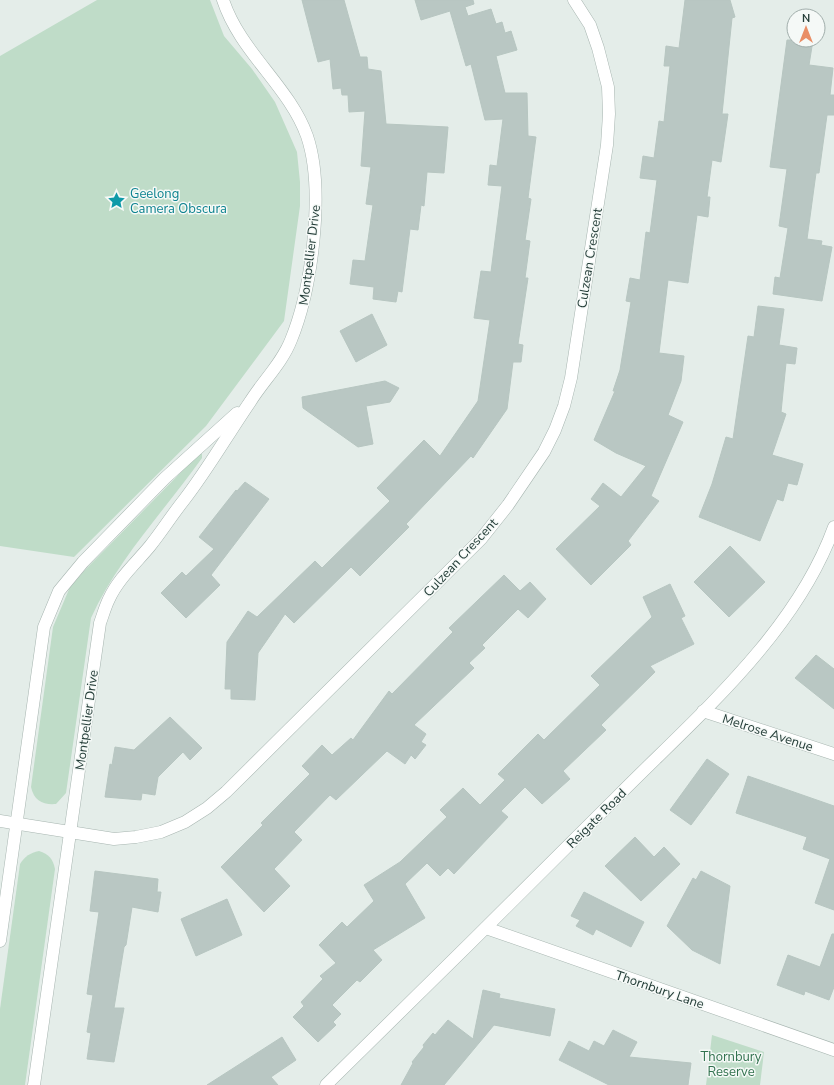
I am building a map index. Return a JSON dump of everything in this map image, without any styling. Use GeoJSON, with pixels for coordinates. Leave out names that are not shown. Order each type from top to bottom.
{"type":"FeatureCollection","features":[{"type":"Feature","properties":{"kind":"street","name":"Montpellier Drive"},"geometry":{"type":"LineString","coordinates":[[34,1085],[100,623],[109,598],[129,569],[149,546],[192,489],[251,400],[276,367],[291,342],[302,309],[314,232],[316,199],[314,166],[307,136],[292,108],[236,29],[223,0]]}},
{"type":"Feature","properties":{"kind":"street","name":"Culzean Crescent"},"geometry":{"type":"LineString","coordinates":[[0,821],[114,839],[136,837],[161,832],[186,822],[207,808],[249,770],[481,539],[508,505],[544,452],[555,430],[564,406],[571,378],[607,145],[608,87],[596,40],[590,25],[574,0]]}},
{"type":"Feature","properties":{"kind":"street","name":"Montpellier Drive"},"geometry":{"type":"LineString","coordinates":[[0,941],[44,627],[59,591],[134,508],[251,400]]}},
{"type":"Feature","properties":{"kind":"street","name":"Reigate Road"},"geometry":{"type":"LineString","coordinates":[[326,1085],[486,928],[740,673],[781,625],[806,587],[827,546],[834,527]]}},
{"type":"Feature","properties":{"kind":"street","name":"Melrose Avenue"},"geometry":{"type":"LineString","coordinates":[[703,711],[834,754]]}},
{"type":"Feature","properties":{"kind":"street","name":"Thornbury Lane"},"geometry":{"type":"LineString","coordinates":[[486,928],[834,1050]]}},
{"type":"Feature","properties":{"kind":"green space"},"geometry":{"type":"Polygon","coordinates":[[[97,0],[210,0],[224,36],[252,69],[275,102],[297,152],[300,182],[300,206],[284,321],[206,426],[74,557],[0,546],[0,56],[97,0]]]}},
{"type":"Feature","properties":{"kind":"green space"},"geometry":{"type":"Polygon","coordinates":[[[199,454],[202,454],[202,458],[142,536],[114,576],[91,618],[66,793],[56,804],[43,803],[34,796],[31,787],[53,627],[70,587],[199,454]]]}},
{"type":"Feature","properties":{"kind":"green space"},"geometry":{"type":"Polygon","coordinates":[[[39,851],[50,857],[55,869],[25,1085],[0,1085],[0,1009],[20,864],[28,855],[39,851]]]}},
{"type":"Feature","properties":{"kind":"green space","name":"Thornbury Reserve"},"geometry":{"type":"Polygon","coordinates":[[[712,1035],[764,1052],[760,1085],[706,1085],[712,1035]]]}},
{"type":"Feature","properties":{"kind":"building"},"geometry":{"type":"Polygon","coordinates":[[[302,0],[344,0],[360,57],[367,57],[368,69],[381,71],[386,124],[448,127],[444,173],[427,172],[424,206],[421,205],[418,230],[410,229],[402,292],[398,291],[396,302],[373,299],[374,287],[350,284],[353,260],[365,261],[373,205],[366,204],[371,167],[361,166],[365,111],[349,112],[348,95],[342,95],[341,88],[333,89],[330,59],[318,62],[302,0]]]}},
{"type":"Feature","properties":{"kind":"building"},"geometry":{"type":"Polygon","coordinates":[[[415,0],[473,0],[474,4],[465,7],[468,16],[491,9],[496,24],[502,22],[505,33],[511,31],[517,50],[496,56],[505,93],[527,93],[528,136],[536,137],[528,198],[531,199],[525,240],[530,241],[525,278],[528,278],[518,344],[523,345],[521,362],[513,362],[507,409],[473,458],[471,456],[406,524],[409,527],[360,576],[351,567],[294,623],[285,614],[258,653],[255,700],[231,699],[231,689],[225,689],[227,642],[248,611],[257,617],[315,561],[322,568],[390,501],[377,488],[424,440],[440,456],[478,401],[490,320],[474,318],[481,271],[491,272],[502,186],[488,185],[490,165],[497,166],[503,119],[485,120],[471,64],[466,66],[450,11],[421,20],[415,0]]]}},
{"type":"Feature","properties":{"kind":"building"},"geometry":{"type":"Polygon","coordinates":[[[685,0],[730,0],[735,17],[732,18],[722,114],[728,114],[721,162],[712,160],[707,197],[710,197],[708,217],[697,215],[688,283],[668,280],[659,353],[684,356],[681,381],[668,415],[683,422],[651,496],[659,501],[628,541],[631,545],[591,585],[556,549],[600,506],[591,499],[603,483],[621,497],[646,466],[616,453],[594,440],[615,391],[613,391],[620,370],[631,302],[626,301],[630,278],[640,280],[646,232],[650,233],[657,180],[640,178],[643,156],[654,158],[659,121],[664,122],[670,66],[664,66],[666,46],[679,48],[685,0]]]}},
{"type":"Feature","properties":{"kind":"building"},"geometry":{"type":"Polygon","coordinates":[[[786,47],[812,48],[809,65],[833,68],[830,95],[834,95],[834,115],[827,115],[819,173],[816,173],[807,239],[822,241],[821,245],[832,247],[822,301],[773,294],[775,277],[780,278],[788,228],[779,226],[787,169],[770,167],[786,47]]]}},
{"type":"Feature","properties":{"kind":"building"},"geometry":{"type":"Polygon","coordinates":[[[758,306],[784,309],[779,345],[797,348],[795,364],[786,363],[781,412],[786,414],[772,455],[803,464],[797,485],[788,483],[783,501],[777,499],[760,541],[699,517],[712,484],[726,437],[733,439],[748,336],[754,337],[758,306]]]}},
{"type":"Feature","properties":{"kind":"building"},"geometry":{"type":"Polygon","coordinates":[[[372,314],[387,345],[356,362],[340,331],[372,314]]]}},
{"type":"Feature","properties":{"kind":"building"},"geometry":{"type":"Polygon","coordinates":[[[385,381],[399,388],[390,402],[366,406],[373,444],[358,447],[303,408],[302,397],[385,381]]]}},
{"type":"Feature","properties":{"kind":"building"},"geometry":{"type":"Polygon","coordinates":[[[245,482],[269,499],[211,575],[220,585],[186,618],[161,593],[182,572],[186,576],[214,549],[199,537],[236,490],[237,491],[245,482]]]}},
{"type":"Feature","properties":{"kind":"building"},"geometry":{"type":"Polygon","coordinates":[[[730,546],[765,582],[729,617],[694,582],[730,546]]]}},
{"type":"Feature","properties":{"kind":"building"},"geometry":{"type":"Polygon","coordinates":[[[504,575],[520,591],[530,582],[546,599],[528,618],[518,609],[482,645],[485,648],[469,663],[474,668],[414,725],[426,734],[421,742],[426,745],[415,759],[411,755],[405,764],[387,751],[336,800],[330,795],[294,832],[302,840],[274,869],[290,886],[264,912],[221,867],[263,825],[261,823],[310,774],[302,766],[322,745],[332,755],[351,738],[353,740],[389,691],[392,694],[453,632],[449,628],[504,575]]]}},
{"type":"Feature","properties":{"kind":"building"},"geometry":{"type":"Polygon","coordinates":[[[670,584],[685,616],[681,618],[694,644],[650,666],[655,672],[601,725],[606,730],[563,771],[570,779],[542,804],[525,787],[501,811],[508,817],[454,874],[448,868],[440,876],[427,863],[405,884],[425,918],[373,950],[382,960],[360,982],[357,980],[332,1005],[341,1014],[333,1022],[336,1025],[318,1042],[293,1017],[304,1006],[301,1002],[323,979],[320,976],[336,963],[319,945],[342,922],[347,927],[374,901],[364,885],[400,862],[447,817],[440,810],[463,788],[480,805],[505,780],[498,774],[538,734],[544,740],[600,685],[591,676],[652,617],[643,597],[670,584]]]}},
{"type":"Feature","properties":{"kind":"building"},"geometry":{"type":"Polygon","coordinates":[[[816,655],[834,669],[834,709],[795,678],[816,655]]]}},
{"type":"Feature","properties":{"kind":"building"},"geometry":{"type":"Polygon","coordinates":[[[170,717],[202,748],[190,760],[183,752],[158,777],[155,795],[142,793],[141,800],[105,797],[110,764],[112,765],[115,747],[134,750],[170,717]]]}},
{"type":"Feature","properties":{"kind":"building"},"geometry":{"type":"Polygon","coordinates":[[[707,759],[729,774],[691,825],[670,810],[707,759]]]}},
{"type":"Feature","properties":{"kind":"building"},"geometry":{"type":"Polygon","coordinates":[[[748,776],[834,806],[834,910],[815,903],[830,859],[803,849],[807,837],[736,813],[748,776]]]}},
{"type":"Feature","properties":{"kind":"building"},"geometry":{"type":"Polygon","coordinates":[[[635,837],[654,857],[664,847],[680,864],[641,901],[605,866],[635,837]]]}},
{"type":"Feature","properties":{"kind":"building"},"geometry":{"type":"Polygon","coordinates":[[[95,871],[158,879],[157,892],[161,892],[158,912],[132,907],[114,1008],[124,1008],[114,1062],[87,1059],[91,1033],[87,1032],[93,995],[87,994],[99,912],[90,911],[95,871]]]}},
{"type":"Feature","properties":{"kind":"building"},"geometry":{"type":"Polygon","coordinates":[[[701,871],[730,886],[720,964],[692,950],[667,926],[693,878],[696,880],[701,871]]]}},
{"type":"Feature","properties":{"kind":"building"},"geometry":{"type":"Polygon","coordinates":[[[584,892],[644,922],[631,947],[596,929],[593,935],[576,926],[580,920],[571,916],[584,892]]]}},
{"type":"Feature","properties":{"kind":"building"},"geometry":{"type":"Polygon","coordinates":[[[227,899],[242,935],[196,956],[181,919],[227,899]]]}},
{"type":"Feature","properties":{"kind":"building"},"geometry":{"type":"Polygon","coordinates":[[[832,934],[834,934],[834,987],[829,1000],[805,991],[804,995],[777,985],[788,955],[820,967],[832,934]]]}},
{"type":"Feature","properties":{"kind":"building"},"geometry":{"type":"Polygon","coordinates":[[[483,990],[500,994],[499,998],[555,1009],[550,1036],[494,1025],[444,1085],[401,1085],[413,1063],[412,1062],[424,1047],[423,1045],[433,1033],[435,1035],[448,1020],[473,1039],[483,990]]]}},
{"type":"Feature","properties":{"kind":"building"},"geometry":{"type":"Polygon","coordinates":[[[613,1030],[637,1042],[629,1057],[691,1063],[688,1085],[609,1085],[559,1060],[569,1041],[589,1051],[594,1041],[604,1046],[613,1030]]]}},
{"type":"Feature","properties":{"kind":"building"},"geometry":{"type":"Polygon","coordinates":[[[282,1037],[296,1060],[271,1077],[278,1085],[207,1085],[282,1037]]]}},
{"type":"Feature","properties":{"kind":"place","name":"Geelong Camera Obscura"},"geometry":{"type":"Point","coordinates":[117,200]}}]}
